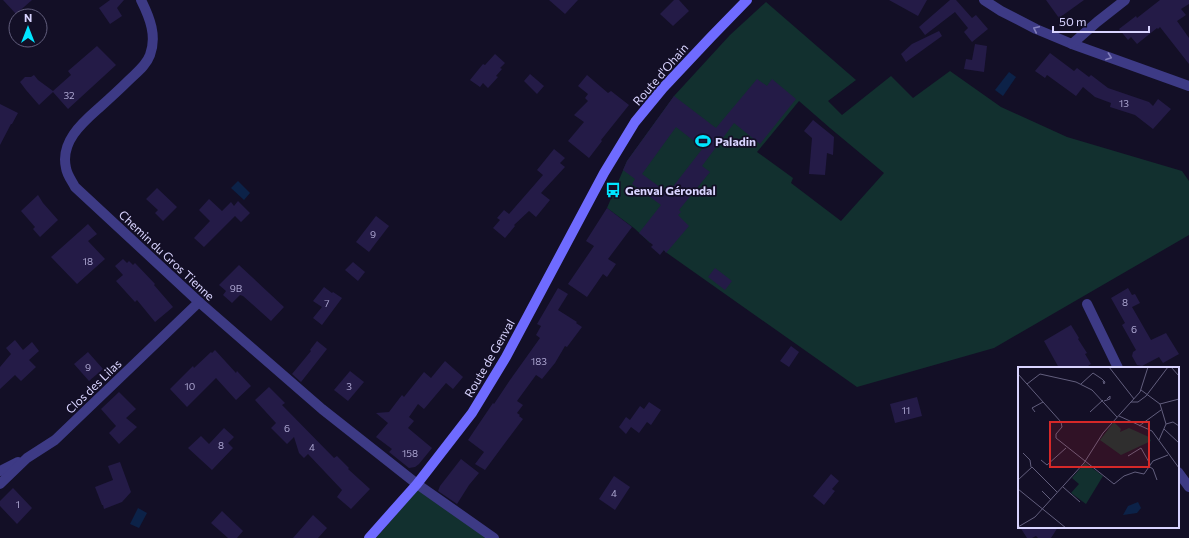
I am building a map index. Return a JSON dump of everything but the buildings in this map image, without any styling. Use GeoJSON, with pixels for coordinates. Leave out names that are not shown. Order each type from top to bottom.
{"type":"FeatureCollection","features":[{"type":"Feature","properties":{"kind":"main road","name":"Route d'Ohain"},"geometry":{"type":"LineString","coordinates":[[604,173],[635,122],[674,77],[747,0]]}},
{"type":"Feature","properties":{"kind":"main road","name":"Route de Genval"},"geometry":{"type":"LineString","coordinates":[[369,538],[417,484],[472,412],[489,386],[604,173]]}},
{"type":"Feature","properties":{"kind":"street","name":"Chemin du Gros Tienne"},"geometry":{"type":"LineString","coordinates":[[141,0],[148,14],[152,27],[153,42],[150,56],[142,68],[83,123],[72,136],[66,148],[65,159],[68,176],[75,187],[199,302],[322,409],[417,484],[494,538]]}},
{"type":"Feature","properties":{"kind":"street"},"geometry":{"type":"LineString","coordinates":[[984,0],[1036,29],[1072,44],[1189,86]]}},
{"type":"Feature","properties":{"kind":"street"},"geometry":{"type":"LineString","coordinates":[[1072,44],[1125,0]]}},
{"type":"Feature","properties":{"kind":"street","name":"Clos des Lilas"},"geometry":{"type":"LineString","coordinates":[[0,484],[27,458],[55,440],[199,302]]}},
{"type":"Feature","properties":{"kind":"street"},"geometry":{"type":"LineString","coordinates":[[1087,304],[1118,367]]}},
{"type":"Feature","properties":{"kind":"street"},"geometry":{"type":"LineString","coordinates":[[0,471],[27,458]]}},
{"type":"Feature","properties":{"kind":"street"},"geometry":{"type":"LineString","coordinates":[[1179,473],[1189,487]]}},
{"type":"Feature","properties":{"kind":"green space"},"geometry":{"type":"Polygon","coordinates":[[[766,2],[856,80],[828,101],[842,115],[891,76],[913,98],[950,71],[1001,107],[1067,137],[1182,171],[1189,181],[1189,235],[994,348],[857,387],[667,253],[653,241],[650,243],[634,228],[607,208],[627,161],[674,96],[730,35],[766,2]],[[799,101],[757,152],[793,178],[791,183],[841,221],[884,173],[799,101]]]}},
{"type":"Feature","properties":{"kind":"green space"},"geometry":{"type":"Polygon","coordinates":[[[421,486],[495,538],[376,538],[421,486]]]}},
{"type":"Feature","properties":{"kind":"water"},"geometry":{"type":"Polygon","coordinates":[[[1009,72],[1016,77],[1003,96],[995,90],[1009,72]]]}},
{"type":"Feature","properties":{"kind":"water"},"geometry":{"type":"Polygon","coordinates":[[[238,181],[250,193],[244,200],[231,188],[238,181]]]}},
{"type":"Feature","properties":{"kind":"water"},"geometry":{"type":"Polygon","coordinates":[[[138,508],[147,513],[139,528],[130,524],[138,508]]]}},
{"type":"Feature","properties":{"kind":"place","name":"Paladin"},"geometry":{"type":"Point","coordinates":[703,141]}},
{"type":"Feature","properties":{"kind":"place","name":"Genval Gérondal"},"geometry":{"type":"Point","coordinates":[613,190]}}]}
